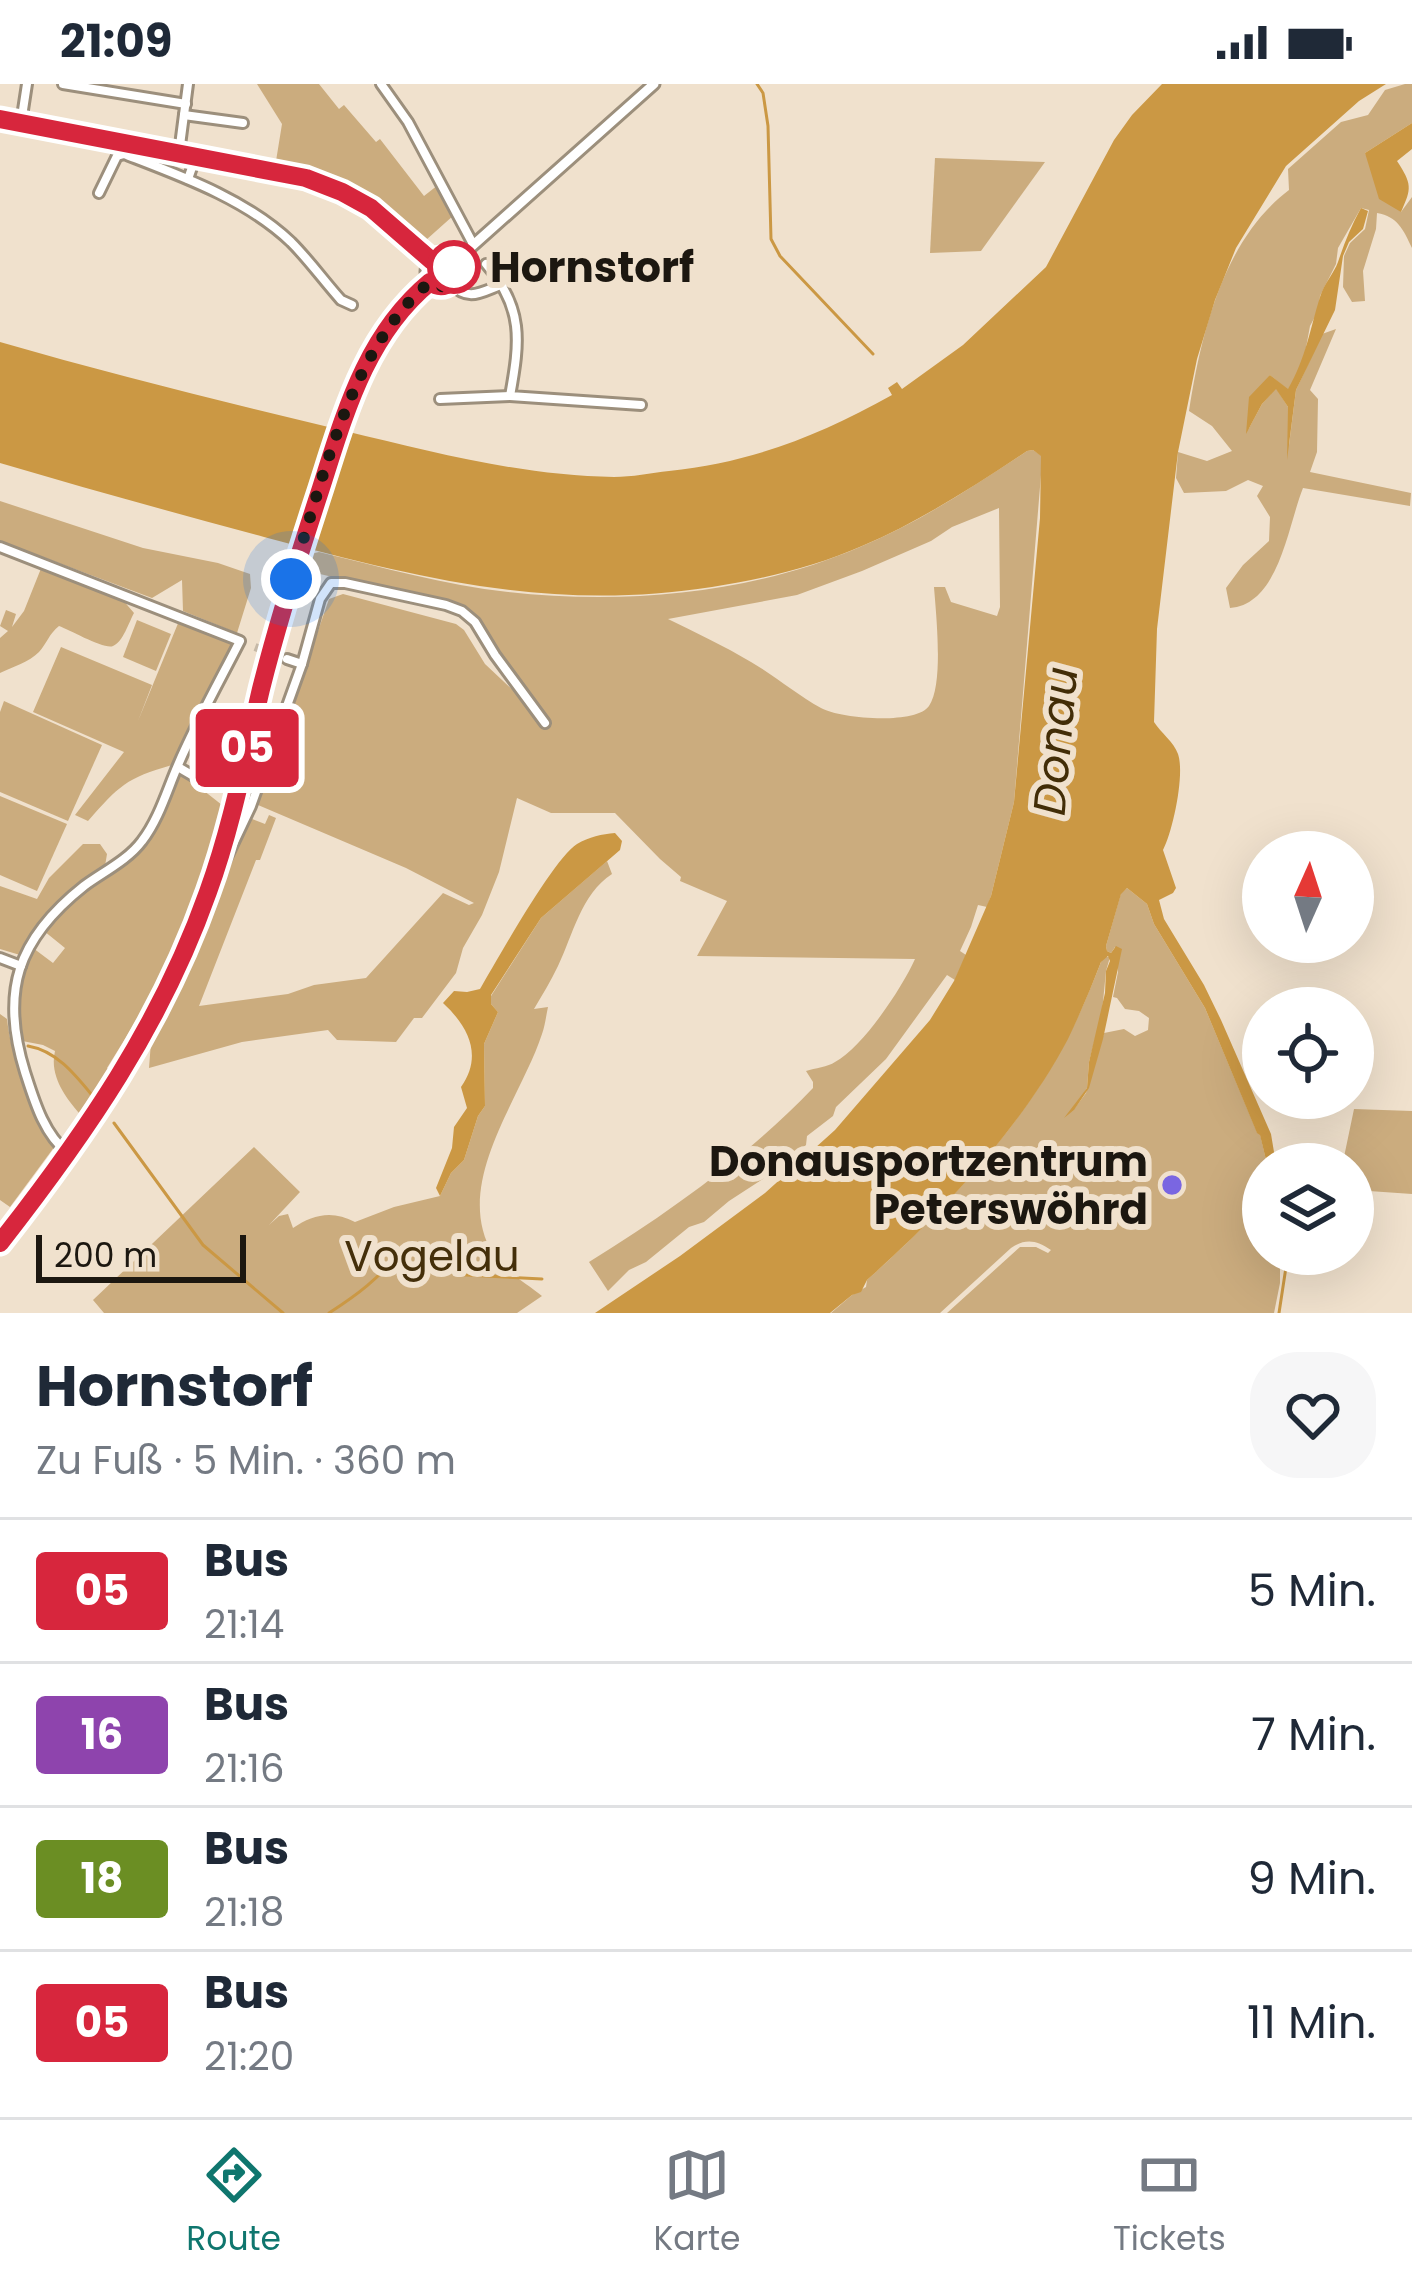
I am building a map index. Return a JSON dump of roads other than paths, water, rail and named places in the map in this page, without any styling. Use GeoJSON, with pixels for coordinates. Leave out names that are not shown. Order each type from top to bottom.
{"type":"FeatureCollection","features":[{"type":"Feature","properties":{"kind":"main road"},"geometry":{"type":"LineString","coordinates":[[430,282],[426,268],[432,261],[461,255],[654,84]]}},
{"type":"Feature","properties":{"kind":"main road"},"geometry":{"type":"LineString","coordinates":[[0,119],[289,174],[342,192],[384,217],[432,261]]}},
{"type":"Feature","properties":{"kind":"main road"},"geometry":{"type":"LineString","coordinates":[[430,282],[442,287],[451,283],[461,255]]}},
{"type":"Feature","properties":{"kind":"main road"},"geometry":{"type":"LineString","coordinates":[[0,1243],[70,1154],[152,1019],[192,934],[230,823],[291,579],[351,397],[381,337],[430,282]]}},
{"type":"Feature","properties":{"kind":"street"},"geometry":{"type":"LineString","coordinates":[[21,123],[27,84]]}},
{"type":"Feature","properties":{"kind":"street"},"geometry":{"type":"LineString","coordinates":[[63,84],[243,123]]}},
{"type":"Feature","properties":{"kind":"street"},"geometry":{"type":"LineString","coordinates":[[179,153],[188,84]]}},
{"type":"Feature","properties":{"kind":"street"},"geometry":{"type":"LineString","coordinates":[[381,84],[408,122],[461,255]]}},
{"type":"Feature","properties":{"kind":"street"},"geometry":{"type":"LineString","coordinates":[[99,193],[117,155],[188,179],[275,229],[341,300],[352,305]]}},
{"type":"Feature","properties":{"kind":"street"},"geometry":{"type":"LineString","coordinates":[[188,179],[196,156]]}},
{"type":"Feature","properties":{"kind":"street"},"geometry":{"type":"LineString","coordinates":[[486,264],[503,284],[518,328],[510,395]]}},
{"type":"Feature","properties":{"kind":"street"},"geometry":{"type":"LineString","coordinates":[[451,283],[469,295],[503,284]]}},
{"type":"Feature","properties":{"kind":"street"},"geometry":{"type":"LineString","coordinates":[[440,399],[510,395],[641,405]]}},
{"type":"Feature","properties":{"kind":"street"},"geometry":{"type":"LineString","coordinates":[[0,547],[255,647]]}},
{"type":"Feature","properties":{"kind":"street"},"geometry":{"type":"LineString","coordinates":[[192,934],[251,806],[320,599],[331,584],[345,583],[462,611],[475,622],[545,723]]}},
{"type":"Feature","properties":{"kind":"street"},"geometry":{"type":"LineString","coordinates":[[70,1154],[53,1138],[34,1101],[16,1044],[12,989],[41,929],[58,909],[144,839],[240,641]]}},
{"type":"Feature","properties":{"kind":"street"},"geometry":{"type":"LineString","coordinates":[[287,658],[302,664]]}},
{"type":"Feature","properties":{"kind":"street"},"geometry":{"type":"LineString","coordinates":[[177,766],[207,784]]}},
{"type":"Feature","properties":{"kind":"street"},"geometry":{"type":"LineString","coordinates":[[0,958],[21,966]]}},
{"type":"Feature","properties":{"kind":"water","name":"Donau"},"geometry":{"type":"Polygon","coordinates":[[[1162,84],[1386,84],[1359,101],[1286,166],[1236,248],[1197,359],[1178,452],[1157,629],[1154,722],[1180,763],[1174,817],[1163,850],[1176,888],[1159,900],[1164,919],[1204,985],[1242,1068],[1242,1097],[1205,1008],[1154,924],[1147,904],[1127,888],[1106,946],[1111,953],[1116,946],[1122,949],[1089,1088],[1064,1118],[1087,1088],[1108,956],[1101,962],[1068,1039],[1028,1104],[978,1168],[867,1280],[861,1292],[830,1313],[595,1313],[765,1193],[835,1130],[930,1020],[954,981],[991,896],[1014,802],[1040,518],[1041,456],[1027,451],[905,526],[844,553],[750,580],[653,594],[595,596],[485,587],[377,566],[0,463],[0,342],[258,410],[512,468],[621,477],[700,467],[784,445],[865,410],[892,395],[888,388],[897,382],[902,389],[963,345],[1046,267],[1132,115],[1162,84]]]}},
{"type":"Feature","properties":{"kind":"water"},"geometry":{"type":"Polygon","coordinates":[[[1412,123],[1412,149],[1397,161],[1409,186],[1401,212],[1379,199],[1365,153],[1412,123]]]}},
{"type":"Feature","properties":{"kind":"water"},"geometry":{"type":"Polygon","coordinates":[[[1361,208],[1368,211],[1363,229],[1343,256],[1335,310],[1296,390],[1287,460],[1288,407],[1276,389],[1246,434],[1249,397],[1270,375],[1288,389],[1322,292],[1361,208]]]}},
{"type":"Feature","properties":{"kind":"water"},"geometry":{"type":"Polygon","coordinates":[[[615,833],[622,841],[620,850],[541,918],[491,995],[498,1012],[484,1044],[485,1106],[464,1160],[451,1173],[440,1196],[436,1188],[452,1148],[454,1127],[467,1108],[461,1087],[472,1053],[466,1032],[443,1003],[454,991],[480,989],[567,853],[586,839],[615,833]]]}},
{"type":"Feature","properties":{"kind":"water"},"geometry":{"type":"Polygon","coordinates":[[[1251,1119],[1264,1119],[1272,1143],[1262,1143],[1251,1119]]]}},
{"type":"Feature","properties":{"kind":"waterway"},"geometry":{"type":"LineString","coordinates":[[757,84],[768,126],[771,239],[780,256],[873,354]]}},
{"type":"Feature","properties":{"kind":"waterway"},"geometry":{"type":"LineString","coordinates":[[28,1046],[58,1059],[96,1100]]}},
{"type":"Feature","properties":{"kind":"waterway"},"geometry":{"type":"LineString","coordinates":[[114,1123],[203,1245],[283,1313]]}},
{"type":"Feature","properties":{"kind":"waterway"},"geometry":{"type":"LineString","coordinates":[[329,1313],[368,1285],[400,1251],[466,1275],[542,1279]]}},
{"type":"Feature","properties":{"kind":"waterway"},"geometry":{"type":"LineString","coordinates":[[1279,1313],[1285,1275]]}},
{"type":"Feature","properties":{"kind":"tunnel"},"geometry":{"type":"LineString","coordinates":[[255,647],[287,659]]}},
{"type":"Feature","properties":{"kind":"place","name":"Hornstorf"},"geometry":{"type":"Point","coordinates":[454,267]}},
{"type":"Feature","properties":{"kind":"place","name":"Donausportzentrum Peterswöhrd"},"geometry":{"type":"Point","coordinates":[1172,1185]}},
{"type":"Feature","properties":{"kind":"park label","name":"Vogelau"},"geometry":{"type":"Point","coordinates":[432,1256]}}]}
